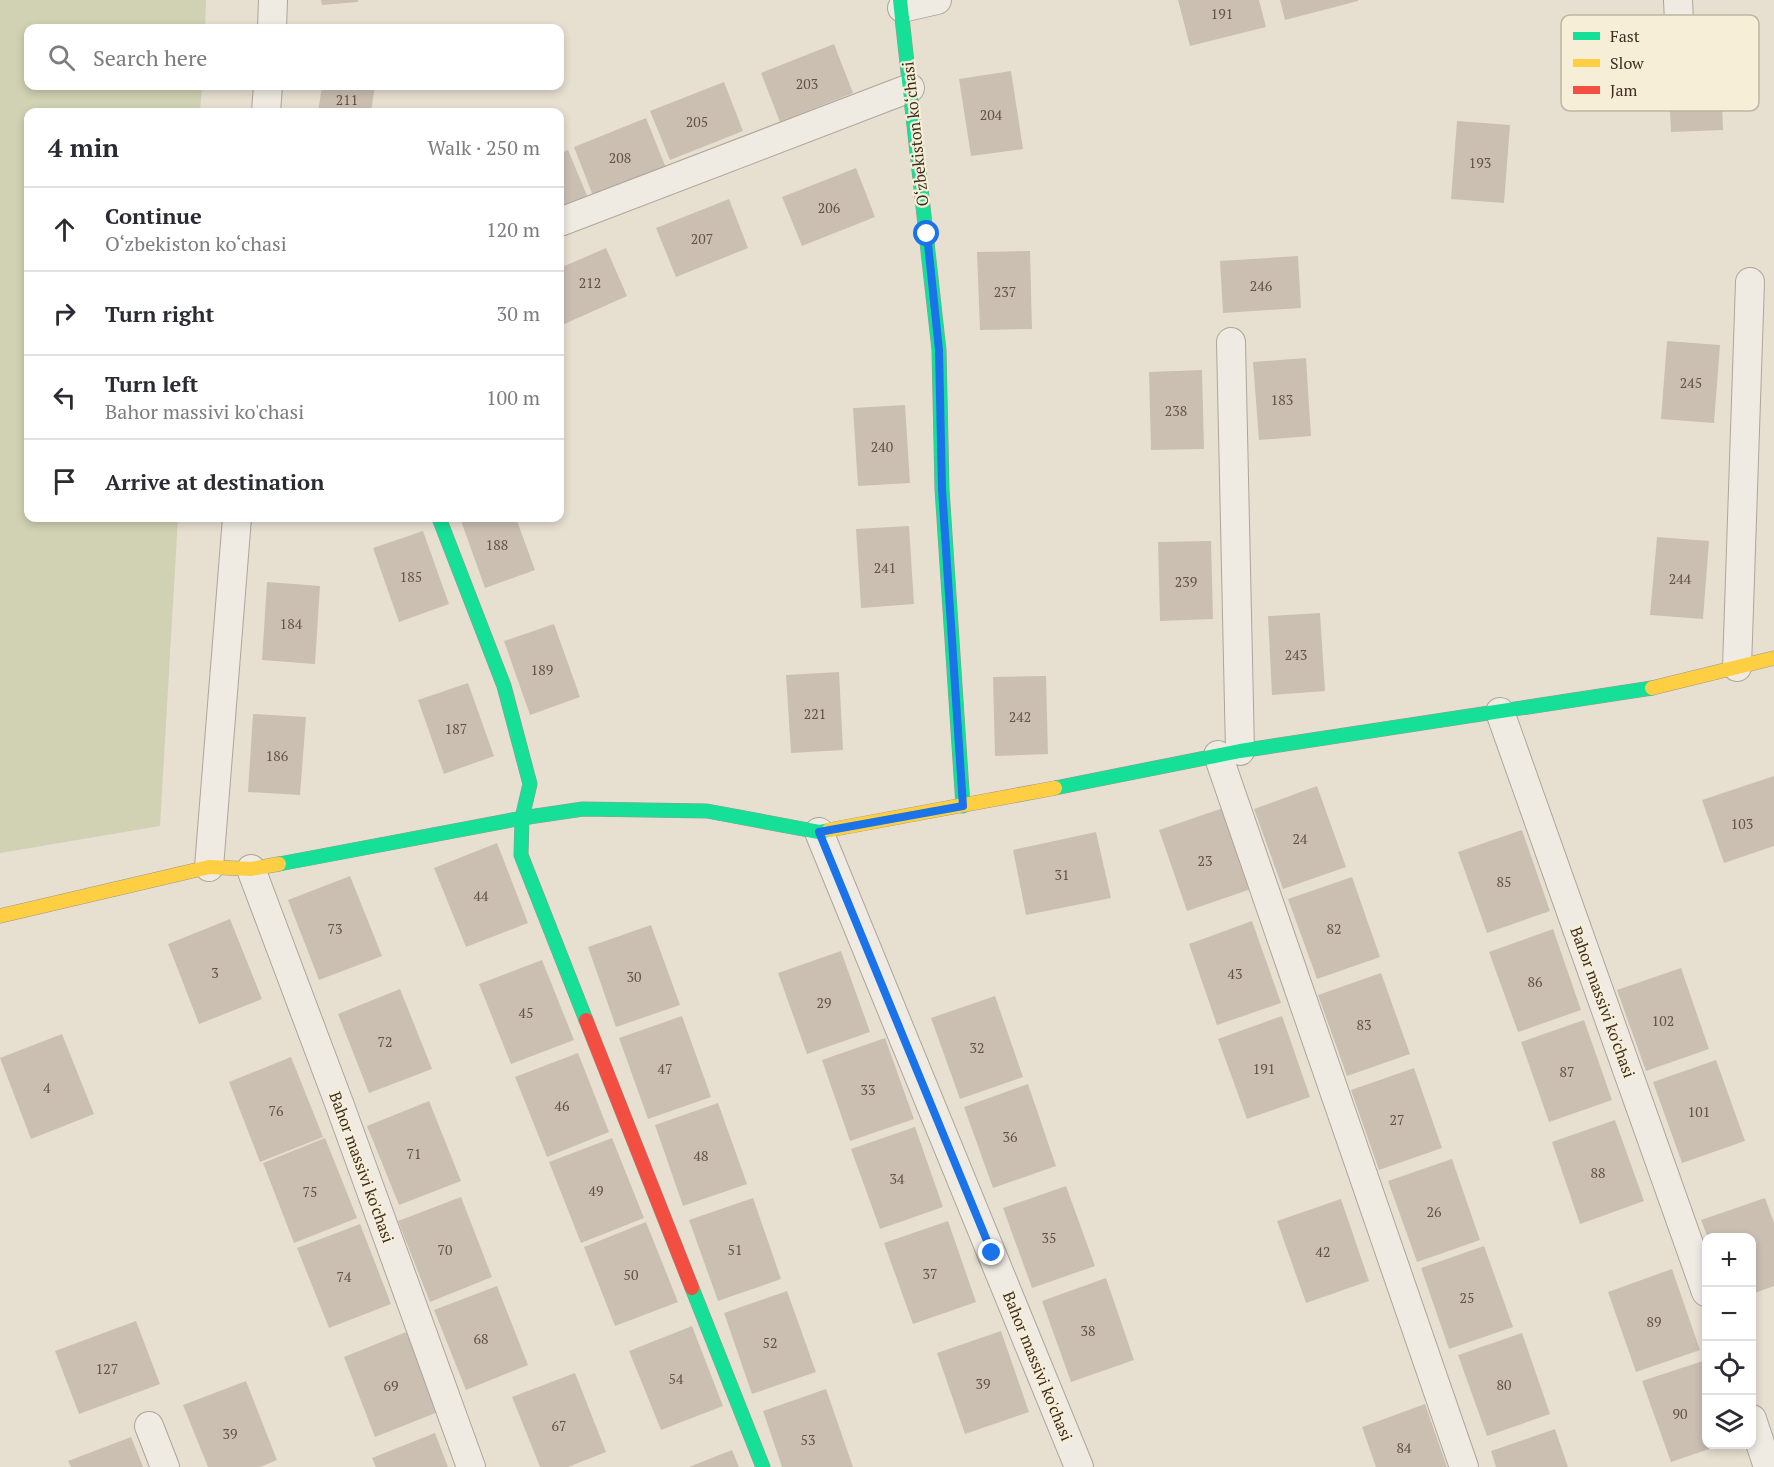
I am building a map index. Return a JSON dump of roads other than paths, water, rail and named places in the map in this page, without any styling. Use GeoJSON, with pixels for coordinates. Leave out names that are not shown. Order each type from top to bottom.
{"type":"FeatureCollection","features":[{"type":"Feature","properties":{"kind":"street"},"geometry":{"type":"LineString","coordinates":[[272,24],[273,0]]}},
{"type":"Feature","properties":{"kind":"street"},"geometry":{"type":"LineString","coordinates":[[901,4],[937,0]]}},
{"type":"Feature","properties":{"kind":"street","name":"O‘zbekiston ko‘chasi"},"geometry":{"type":"LineString","coordinates":[[901,4],[939,350],[942,489],[963,806]]}},
{"type":"Feature","properties":{"kind":"street"},"geometry":{"type":"LineString","coordinates":[[564,220],[910,88]]}},
{"type":"Feature","properties":{"kind":"street"},"geometry":{"type":"LineString","coordinates":[[267,108],[268,90]]}},
{"type":"Feature","properties":{"kind":"street"},"geometry":{"type":"LineString","coordinates":[[1737,667],[1750,282]]}},
{"type":"Feature","properties":{"kind":"street"},"geometry":{"type":"LineString","coordinates":[[1231,342],[1229,753],[1464,1467]]}},
{"type":"Feature","properties":{"kind":"street"},"geometry":{"type":"LineString","coordinates":[[209,867],[237,522]]}},
{"type":"Feature","properties":{"kind":"street"},"geometry":{"type":"LineString","coordinates":[[441,522],[504,686],[530,784],[522,818],[521,855],[763,1467]]}},
{"type":"Feature","properties":{"kind":"street"},"geometry":{"type":"LineString","coordinates":[[0,916],[209,867],[251,869],[522,818],[583,809],[707,811],[819,832],[1229,753],[1653,688],[1774,658]]}},
{"type":"Feature","properties":{"kind":"street","name":"Bahor massivi ko'chasi"},"geometry":{"type":"LineString","coordinates":[[1500,712],[1705,1287]]}},
{"type":"Feature","properties":{"kind":"street","name":"Bahor massivi ko'chasi"},"geometry":{"type":"LineString","coordinates":[[819,832],[1079,1467]]}},
{"type":"Feature","properties":{"kind":"street","name":"Bahor massivi ko'chasi"},"geometry":{"type":"LineString","coordinates":[[251,869],[471,1467]]}},
{"type":"Feature","properties":{"kind":"street"},"geometry":{"type":"LineString","coordinates":[[149,1426],[165,1467]]}},
{"type":"Feature","properties":{"kind":"street"},"geometry":{"type":"LineString","coordinates":[[1756,1431],[1768,1467]]}}]}
